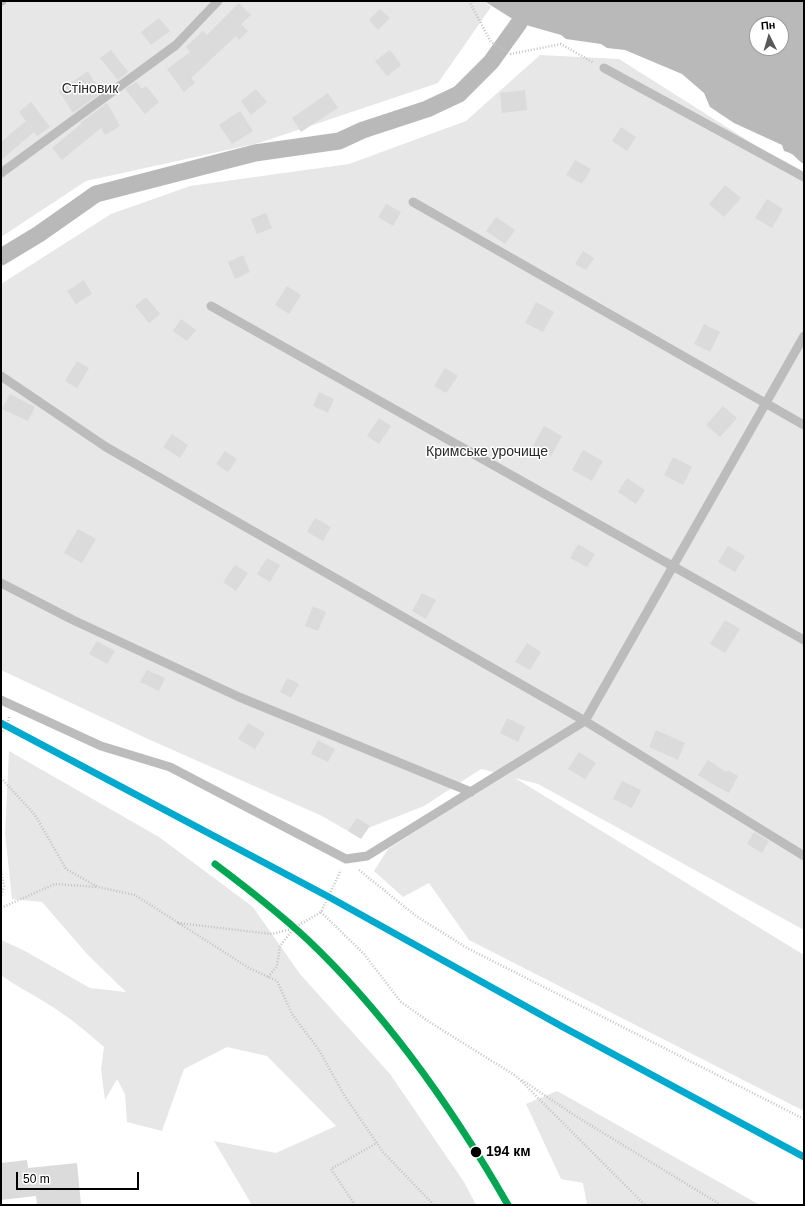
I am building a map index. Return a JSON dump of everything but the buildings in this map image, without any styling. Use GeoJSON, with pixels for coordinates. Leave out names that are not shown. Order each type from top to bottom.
{"type":"FeatureCollection","features":[{"type":"Feature","properties":{"kind":"lane"},"geometry":{"type":"LineString","coordinates":[[1,173],[176,46],[218,1]]}},
{"type":"Feature","properties":{"kind":"lane"},"geometry":{"type":"LineString","coordinates":[[604,68],[804,177]]}},
{"type":"Feature","properties":{"kind":"lane"},"geometry":{"type":"LineString","coordinates":[[413,202],[804,425]]}},
{"type":"Feature","properties":{"kind":"lane"},"geometry":{"type":"LineString","coordinates":[[211,306],[804,640]]}},
{"type":"Feature","properties":{"kind":"lane"},"geometry":{"type":"LineString","coordinates":[[1,700],[11,706],[101,746],[170,767],[346,859],[367,856],[586,721],[672,566],[804,336]]}},
{"type":"Feature","properties":{"kind":"lane"},"geometry":{"type":"LineString","coordinates":[[1,376],[106,447],[586,721],[804,856]]}},
{"type":"Feature","properties":{"kind":"lane"},"geometry":{"type":"LineString","coordinates":[[1,583],[73,620],[239,697],[471,792]]}},
{"type":"Feature","properties":{"kind":"path"},"geometry":{"type":"LineString","coordinates":[[469,1],[491,42],[511,54],[560,44],[604,68]]}},
{"type":"Feature","properties":{"kind":"path"},"geometry":{"type":"LineString","coordinates":[[1,734],[8,722],[11,706]]}},
{"type":"Feature","properties":{"kind":"path"},"geometry":{"type":"LineString","coordinates":[[1,778],[34,815],[66,869],[98,887]]}},
{"type":"Feature","properties":{"kind":"path"},"geometry":{"type":"LineString","coordinates":[[1,791],[1,800]]}},
{"type":"Feature","properties":{"kind":"path"},"geometry":{"type":"LineString","coordinates":[[178,922],[272,934],[294,928],[321,912],[346,859],[416,916],[468,948],[804,1119]]}},
{"type":"Feature","properties":{"kind":"path"},"geometry":{"type":"LineString","coordinates":[[1,871],[4,886],[1,896]]}},
{"type":"Feature","properties":{"kind":"path"},"geometry":{"type":"LineString","coordinates":[[1,908],[55,884],[98,887],[135,895],[249,968],[277,981],[292,1014],[319,1050],[344,1095],[383,1152],[433,1205]]}},
{"type":"Feature","properties":{"kind":"path"},"geometry":{"type":"LineString","coordinates":[[321,912],[364,954],[401,1002],[574,1115],[721,1205]]}},
{"type":"Feature","properties":{"kind":"path"},"geometry":{"type":"LineString","coordinates":[[268,977],[277,966],[280,946],[294,928]]}},
{"type":"Feature","properties":{"kind":"path"},"geometry":{"type":"LineString","coordinates":[[516,1076],[645,1205]]}},
{"type":"Feature","properties":{"kind":"path"},"geometry":{"type":"LineString","coordinates":[[355,1205],[331,1169],[377,1143]]}},
{"type":"Feature","properties":{"kind":"green space","name":"Стіновик"},"geometry":{"type":"Polygon","coordinates":[[[1,1],[484,1],[491,7],[438,83],[259,143],[86,181],[1,237],[1,1]]]}},
{"type":"Feature","properties":{"kind":"green space","name":"Кримське урочище"},"geometry":{"type":"Polygon","coordinates":[[[540,55],[619,59],[804,176],[804,930],[538,784],[515,778],[804,955],[804,1111],[469,940],[429,883],[403,897],[374,871],[388,849],[505,775],[481,769],[424,806],[353,834],[322,816],[148,739],[1,670],[1,284],[111,214],[190,186],[349,164],[466,121],[540,55]]]}},
{"type":"Feature","properties":{"kind":"green space"},"geometry":{"type":"Polygon","coordinates":[[[9,751],[159,837],[253,907],[300,974],[390,1074],[464,1182],[476,1205],[252,1205],[214,1141],[276,1153],[336,1126],[267,1056],[227,1047],[184,1069],[162,1131],[127,1122],[125,1094],[117,1079],[105,1100],[101,1069],[104,1047],[59,1011],[1,975],[1,940],[23,950],[90,988],[126,992],[87,954],[42,902],[12,899],[5,833],[9,751]]]}},
{"type":"Feature","properties":{"kind":"green space"},"geometry":{"type":"Polygon","coordinates":[[[557,1091],[760,1205],[587,1205],[583,1183],[561,1179],[526,1104],[557,1091]]]}},
{"type":"Feature","properties":{"kind":"shaded area"},"geometry":{"type":"Polygon","coordinates":[[[484,1],[804,1],[804,164],[793,155],[784,151],[782,145],[734,123],[710,107],[704,93],[682,74],[625,50],[607,48],[601,44],[566,39],[561,35],[519,23],[484,1]]]}},
{"type":"Feature","properties":{"kind":"waterway"},"geometry":{"type":"LineString","coordinates":[[1,257],[39,234],[96,194],[255,153],[339,141],[363,130],[427,109],[459,94],[491,62],[519,23]]}},
{"type":"Feature","properties":{"kind":"transit line"},"geometry":{"type":"LineString","coordinates":[[1,723],[329,897],[563,1027],[804,1157]]}},
{"type":"Feature","properties":{"kind":"transit line"},"geometry":{"type":"LineString","coordinates":[[215,864],[263,901],[297,930],[366,1000],[418,1065],[442,1099],[487,1169],[508,1205]]}},
{"type":"Feature","properties":{"kind":"place","name":"194 км"},"geometry":{"type":"Point","coordinates":[476,1152]}}]}
